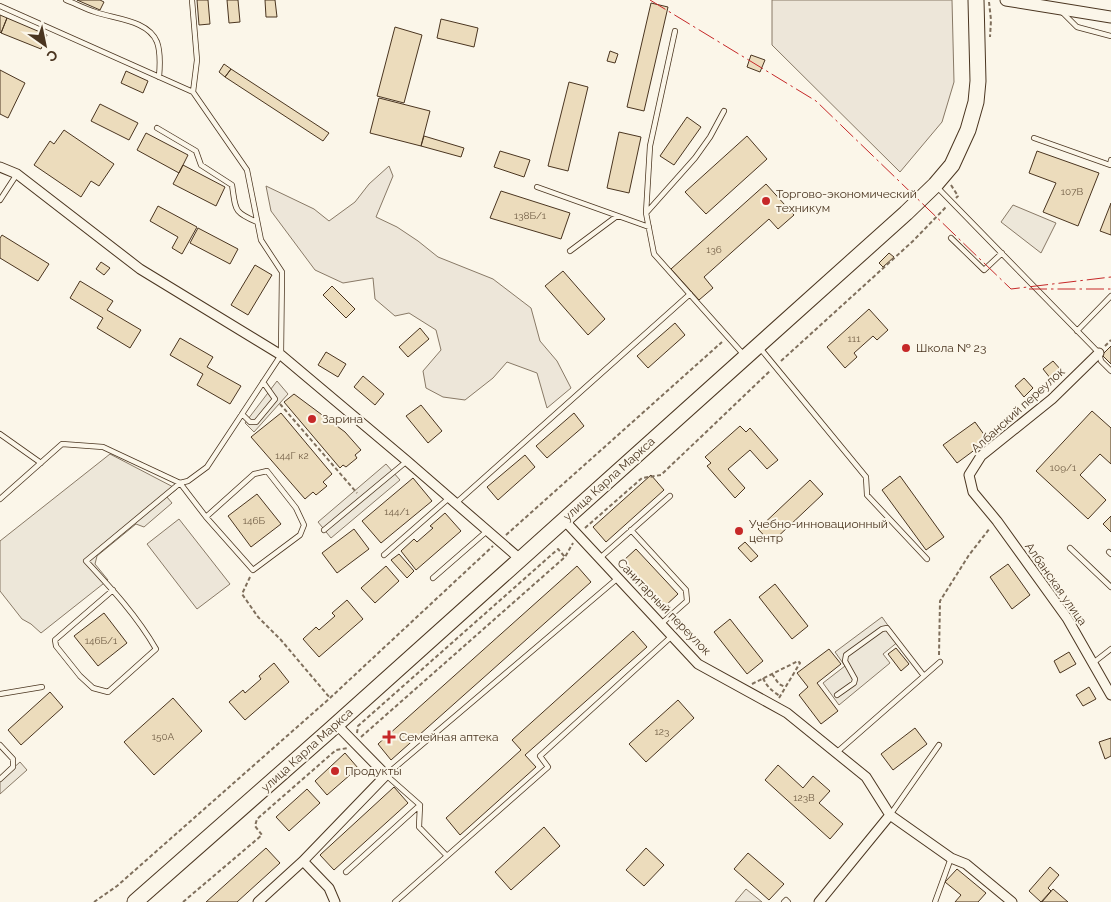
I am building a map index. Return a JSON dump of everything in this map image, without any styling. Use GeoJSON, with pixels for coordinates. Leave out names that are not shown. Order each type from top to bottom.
{"type":"FeatureCollection","features":[{"type":"Feature","properties":{"kind":"highway","name":"улица Карла Маркса"},"geometry":{"type":"LineString","coordinates":[[135,902],[564,520],[758,344],[942,183],[968,130],[976,102],[978,81],[976,0]]}},
{"type":"Feature","properties":{"kind":"street"},"geometry":{"type":"LineString","coordinates":[[1006,0],[1111,17]]}},
{"type":"Feature","properties":{"kind":"street"},"geometry":{"type":"LineString","coordinates":[[0,167],[17,174],[140,269],[280,355],[520,559]]}},
{"type":"Feature","properties":{"kind":"street","name":"Албанский переулок"},"geometry":{"type":"LineString","coordinates":[[973,492],[969,475],[981,456],[1052,398],[1098,353]]}},
{"type":"Feature","properties":{"kind":"street","name":"Албанская улица"},"geometry":{"type":"LineString","coordinates":[[973,492],[997,521],[1067,618],[1111,695]]}},
{"type":"Feature","properties":{"kind":"street","name":"Санитарный переулок"},"geometry":{"type":"LineString","coordinates":[[564,520],[698,664],[787,714],[866,777],[890,815],[951,858],[966,864],[1012,902]]}},
{"type":"Feature","properties":{"kind":"street"},"geometry":{"type":"LineString","coordinates":[[258,902],[303,861],[386,775],[336,724]]}},
{"type":"Feature","properties":{"kind":"street"},"geometry":{"type":"LineString","coordinates":[[819,902],[890,815]]}},
{"type":"Feature","properties":{"kind":"street"},"geometry":{"type":"LineString","coordinates":[[303,861],[329,888],[335,902]]}},
{"type":"Feature","properties":{"kind":"lane"},"geometry":{"type":"LineString","coordinates":[[66,0],[95,12],[124,20],[150,33],[157,42],[160,54],[159,77]]}},
{"type":"Feature","properties":{"kind":"lane"},"geometry":{"type":"LineString","coordinates":[[192,0],[197,60],[194,92]]}},
{"type":"Feature","properties":{"kind":"lane"},"geometry":{"type":"LineString","coordinates":[[0,6],[194,92],[248,170],[261,240],[282,272],[280,355],[207,467],[188,481],[180,483],[86,561],[112,590],[143,626],[156,649],[108,692],[93,688],[80,676],[56,646],[55,640],[112,590]]}},
{"type":"Feature","properties":{"kind":"lane"},"geometry":{"type":"LineString","coordinates":[[1059,9],[1076,27],[1111,36]]}},
{"type":"Feature","properties":{"kind":"lane"},"geometry":{"type":"LineString","coordinates":[[675,31],[650,146],[646,213],[654,254],[745,356]]}},
{"type":"Feature","properties":{"kind":"lane"},"geometry":{"type":"LineString","coordinates":[[646,213],[696,158],[710,137],[724,110]]}},
{"type":"Feature","properties":{"kind":"lane"},"geometry":{"type":"LineString","coordinates":[[157,128],[196,150],[201,165],[232,185],[236,209],[241,215],[257,222]]}},
{"type":"Feature","properties":{"kind":"lane"},"geometry":{"type":"LineString","coordinates":[[1034,138],[1110,165],[1111,160]]}},
{"type":"Feature","properties":{"kind":"lane"},"geometry":{"type":"LineString","coordinates":[[0,200],[17,174]]}},
{"type":"Feature","properties":{"kind":"lane"},"geometry":{"type":"LineString","coordinates":[[942,183],[952,202],[1098,353],[1101,361],[1111,372]]}},
{"type":"Feature","properties":{"kind":"lane"},"geometry":{"type":"LineString","coordinates":[[537,186],[649,227]]}},
{"type":"Feature","properties":{"kind":"lane"},"geometry":{"type":"LineString","coordinates":[[570,251],[617,216]]}},
{"type":"Feature","properties":{"kind":"lane"},"geometry":{"type":"LineString","coordinates":[[952,238],[984,270],[1002,253]]}},
{"type":"Feature","properties":{"kind":"lane"},"geometry":{"type":"LineString","coordinates":[[384,555],[453,501],[690,294]]}},
{"type":"Feature","properties":{"kind":"lane"},"geometry":{"type":"LineString","coordinates":[[1077,331],[1111,296]]}},
{"type":"Feature","properties":{"kind":"lane"},"geometry":{"type":"LineString","coordinates":[[758,344],[866,477],[867,495],[927,559]]}},
{"type":"Feature","properties":{"kind":"lane"},"geometry":{"type":"LineString","coordinates":[[242,414],[250,422],[256,422],[275,399],[263,382]]}},
{"type":"Feature","properties":{"kind":"lane"},"geometry":{"type":"LineString","coordinates":[[0,434],[41,463]]}},
{"type":"Feature","properties":{"kind":"lane"},"geometry":{"type":"LineString","coordinates":[[0,499],[62,444],[103,447],[180,483],[206,517],[253,570],[300,535],[304,525],[296,508],[267,471],[254,474],[206,517]]}},
{"type":"Feature","properties":{"kind":"lane"},"geometry":{"type":"LineString","coordinates":[[324,530],[407,461]]}},
{"type":"Feature","properties":{"kind":"lane"},"geometry":{"type":"LineString","coordinates":[[600,558],[670,496]]}},
{"type":"Feature","properties":{"kind":"lane"},"geometry":{"type":"LineString","coordinates":[[632,530],[686,590],[687,602],[661,624]]}},
{"type":"Feature","properties":{"kind":"lane"},"geometry":{"type":"LineString","coordinates":[[433,578],[487,531]]}},
{"type":"Feature","properties":{"kind":"lane"},"geometry":{"type":"LineString","coordinates":[[1070,548],[1111,588]]}},
{"type":"Feature","properties":{"kind":"lane"},"geometry":{"type":"LineString","coordinates":[[420,804],[386,775],[618,578]]}},
{"type":"Feature","properties":{"kind":"lane"},"geometry":{"type":"LineString","coordinates":[[837,695],[854,683],[855,678],[845,661],[846,655],[882,629],[888,628],[924,676]]}},
{"type":"Feature","properties":{"kind":"lane"},"geometry":{"type":"LineString","coordinates":[[395,902],[548,767],[540,756],[672,636]]}},
{"type":"Feature","properties":{"kind":"lane"},"geometry":{"type":"LineString","coordinates":[[1093,663],[1111,649]]}},
{"type":"Feature","properties":{"kind":"lane"},"geometry":{"type":"LineString","coordinates":[[836,753],[940,662]]}},
{"type":"Feature","properties":{"kind":"lane"},"geometry":{"type":"LineString","coordinates":[[0,694],[42,687]]}},
{"type":"Feature","properties":{"kind":"lane"},"geometry":{"type":"LineString","coordinates":[[0,745],[13,759],[13,767],[0,779]]}},
{"type":"Feature","properties":{"kind":"lane"},"geometry":{"type":"LineString","coordinates":[[890,815],[939,746]]}},
{"type":"Feature","properties":{"kind":"lane"},"geometry":{"type":"LineString","coordinates":[[420,804],[419,827],[447,856]]}},
{"type":"Feature","properties":{"kind":"lane"},"geometry":{"type":"LineString","coordinates":[[346,872],[420,804]]}},
{"type":"Feature","properties":{"kind":"lane"},"geometry":{"type":"LineString","coordinates":[[935,902],[951,858]]}},
{"type":"Feature","properties":{"kind":"lane"},"geometry":{"type":"LineString","coordinates":[[784,902],[786,900],[788,902]]}},
{"type":"Feature","properties":{"kind":"path"},"geometry":{"type":"LineString","coordinates":[[989,0],[990,39]]}},
{"type":"Feature","properties":{"kind":"path"},"geometry":{"type":"LineString","coordinates":[[184,902],[262,835],[254,826],[257,819],[336,750],[350,748],[565,557],[578,535],[642,478],[661,475],[776,366],[913,241],[958,196],[942,183]]}},
{"type":"Feature","properties":{"kind":"path"},"geometry":{"type":"LineString","coordinates":[[94,902],[117,886],[330,698],[499,541],[722,342]]}},
{"type":"Feature","properties":{"kind":"path"},"geometry":{"type":"LineString","coordinates":[[275,399],[362,499]]}},
{"type":"Feature","properties":{"kind":"path"},"geometry":{"type":"LineString","coordinates":[[940,662],[938,638],[940,601],[969,555],[997,521]]}},
{"type":"Feature","properties":{"kind":"path"},"geometry":{"type":"LineString","coordinates":[[354,744],[358,726],[558,549],[565,557]]}},
{"type":"Feature","properties":{"kind":"path"},"geometry":{"type":"LineString","coordinates":[[253,570],[242,594],[258,617],[281,640],[330,698]]}},
{"type":"Feature","properties":{"kind":"path"},"geometry":{"type":"LineString","coordinates":[[743,689],[798,661],[800,663],[774,706]]}},
{"type":"Feature","properties":{"kind":"path"},"geometry":{"type":"LineString","coordinates":[[772,674],[779,684],[785,687]]}},
{"type":"Feature","properties":{"kind":"path"},"geometry":{"type":"LineString","coordinates":[[763,678],[773,692],[780,696]]}},
{"type":"Feature","properties":{"kind":"shaded area"},"geometry":{"type":"Polygon","coordinates":[[[772,0],[952,0],[954,82],[942,122],[900,172],[772,45],[772,0]]]}},
{"type":"Feature","properties":{"kind":"shaded area"},"geometry":{"type":"Polygon","coordinates":[[[389,166],[393,176],[376,217],[397,227],[438,257],[493,279],[531,308],[540,341],[557,361],[571,388],[547,408],[537,373],[507,362],[493,378],[465,400],[443,397],[426,388],[423,371],[441,350],[436,330],[409,313],[395,316],[375,299],[373,278],[343,283],[315,270],[271,211],[266,186],[314,209],[329,221],[355,202],[369,184],[389,166]]]}},
{"type":"Feature","properties":{"kind":"shaded area"},"geometry":{"type":"Polygon","coordinates":[[[1013,205],[1056,223],[1041,253],[1001,222],[1013,205]]]}},
{"type":"Feature","properties":{"kind":"shaded area"},"geometry":{"type":"Polygon","coordinates":[[[277,381],[288,394],[254,432],[245,423],[277,381]]]}},
{"type":"Feature","properties":{"kind":"shaded area"},"geometry":{"type":"Polygon","coordinates":[[[110,454],[177,489],[167,497],[172,503],[144,527],[136,524],[97,556],[95,564],[108,580],[41,633],[22,619],[0,591],[0,541],[110,454]]]}},
{"type":"Feature","properties":{"kind":"shaded area"},"geometry":{"type":"Polygon","coordinates":[[[386,464],[400,480],[331,538],[318,522],[386,464]]]}},
{"type":"Feature","properties":{"kind":"shaded area"},"geometry":{"type":"Polygon","coordinates":[[[179,519],[230,584],[197,609],[147,544],[179,519]]]}},
{"type":"Feature","properties":{"kind":"shaded area"},"geometry":{"type":"Polygon","coordinates":[[[882,617],[899,641],[883,654],[890,663],[839,705],[823,683],[845,666],[835,652],[882,617]]]}},
{"type":"Feature","properties":{"kind":"shaded area"},"geometry":{"type":"Polygon","coordinates":[[[20,762],[27,770],[0,794],[0,780],[20,762]]]}},
{"type":"Feature","properties":{"kind":"shaded area"},"geometry":{"type":"Polygon","coordinates":[[[746,889],[762,902],[735,902],[746,889]]]}},
{"type":"Feature","properties":{"kind":"building"},"geometry":{"type":"Polygon","coordinates":[[[77,0],[100,0],[104,2],[100,10],[77,0]]]}},
{"type":"Feature","properties":{"kind":"building"},"geometry":{"type":"Polygon","coordinates":[[[197,0],[208,0],[210,24],[199,25],[197,0]]]}},
{"type":"Feature","properties":{"kind":"building"},"geometry":{"type":"Polygon","coordinates":[[[227,0],[238,0],[240,22],[229,23],[227,0]]]}},
{"type":"Feature","properties":{"kind":"building"},"geometry":{"type":"Polygon","coordinates":[[[265,0],[275,0],[277,17],[266,17],[265,0]]]}},
{"type":"Feature","properties":{"kind":"building"},"geometry":{"type":"Polygon","coordinates":[[[651,3],[668,7],[644,111],[627,107],[651,3]]]}},
{"type":"Feature","properties":{"kind":"building"},"geometry":{"type":"Polygon","coordinates":[[[0,15],[7,18],[1,33],[0,32],[0,15]]]}},
{"type":"Feature","properties":{"kind":"building"},"geometry":{"type":"Polygon","coordinates":[[[7,18],[47,35],[41,49],[1,33],[7,18]]]}},
{"type":"Feature","properties":{"kind":"building"},"geometry":{"type":"Polygon","coordinates":[[[441,19],[478,28],[474,47],[437,38],[441,19]]]}},
{"type":"Feature","properties":{"kind":"building"},"geometry":{"type":"Polygon","coordinates":[[[395,27],[422,35],[404,103],[377,96],[395,27]]]}},
{"type":"Feature","properties":{"kind":"building"},"geometry":{"type":"Polygon","coordinates":[[[610,51],[618,54],[615,63],[607,61],[610,51]]]}},
{"type":"Feature","properties":{"kind":"building"},"geometry":{"type":"Polygon","coordinates":[[[751,55],[765,60],[760,72],[747,67],[751,55]]]}},
{"type":"Feature","properties":{"kind":"building"},"geometry":{"type":"Polygon","coordinates":[[[224,64],[231,69],[225,77],[219,72],[224,64]]]}},
{"type":"Feature","properties":{"kind":"building"},"geometry":{"type":"Polygon","coordinates":[[[231,69],[329,133],[323,141],[225,77],[231,69]]]}},
{"type":"Feature","properties":{"kind":"building"},"geometry":{"type":"Polygon","coordinates":[[[0,70],[25,83],[8,118],[0,114],[0,70]]]}},
{"type":"Feature","properties":{"kind":"building"},"geometry":{"type":"Polygon","coordinates":[[[126,71],[148,81],[143,93],[121,83],[126,71]]]}},
{"type":"Feature","properties":{"kind":"building"},"geometry":{"type":"Polygon","coordinates":[[[569,82],[588,87],[568,171],[548,166],[569,82]]]}},
{"type":"Feature","properties":{"kind":"building"},"geometry":{"type":"Polygon","coordinates":[[[379,98],[430,111],[421,146],[370,133],[379,98]]]}},
{"type":"Feature","properties":{"kind":"building"},"geometry":{"type":"Polygon","coordinates":[[[100,104],[138,123],[129,140],[91,121],[100,104]]]}},
{"type":"Feature","properties":{"kind":"building"},"geometry":{"type":"Polygon","coordinates":[[[687,117],[701,127],[674,165],[660,156],[687,117]]]}},
{"type":"Feature","properties":{"kind":"building"},"geometry":{"type":"Polygon","coordinates":[[[64,130],[114,164],[99,186],[91,181],[81,197],[34,165],[50,141],[54,144],[64,130]]]}},
{"type":"Feature","properties":{"kind":"building"},"geometry":{"type":"Polygon","coordinates":[[[619,132],[641,137],[629,193],[607,188],[619,132]]]}},
{"type":"Feature","properties":{"kind":"building"},"geometry":{"type":"Polygon","coordinates":[[[146,133],[188,155],[179,173],[137,150],[146,133]]]}},
{"type":"Feature","properties":{"kind":"building"},"geometry":{"type":"Polygon","coordinates":[[[424,136],[464,148],[461,157],[421,146],[424,136]]]}},
{"type":"Feature","properties":{"kind":"building"},"geometry":{"type":"Polygon","coordinates":[[[747,136],[767,159],[706,214],[685,192],[747,136]]]}},
{"type":"Feature","properties":{"kind":"building"},"geometry":{"type":"Polygon","coordinates":[[[500,151],[530,160],[524,177],[494,167],[500,151]]]}},
{"type":"Feature","properties":{"kind":"building"},"geometry":{"type":"Polygon","coordinates":[[[1037,151],[1099,173],[1078,226],[1043,212],[1056,183],[1029,173],[1037,151]]]}},
{"type":"Feature","properties":{"kind":"building"},"geometry":{"type":"Polygon","coordinates":[[[183,165],[225,187],[216,206],[173,184],[183,165]]]}},
{"type":"Feature","properties":{"kind":"building"},"geometry":{"type":"Polygon","coordinates":[[[766,184],[794,215],[778,229],[769,219],[704,277],[713,288],[699,300],[671,269],[766,184]]]}},
{"type":"Feature","properties":{"kind":"building"},"geometry":{"type":"Polygon","coordinates":[[[501,191],[570,213],[561,239],[490,218],[501,191]]]}},
{"type":"Feature","properties":{"kind":"building"},"geometry":{"type":"Polygon","coordinates":[[[1111,203],[1111,235],[1100,231],[1111,203]]]}},
{"type":"Feature","properties":{"kind":"building"},"geometry":{"type":"Polygon","coordinates":[[[158,206],[197,227],[182,254],[172,248],[178,237],[150,221],[158,206]]]}},
{"type":"Feature","properties":{"kind":"building"},"geometry":{"type":"Polygon","coordinates":[[[198,228],[238,249],[230,264],[190,243],[198,228]]]}},
{"type":"Feature","properties":{"kind":"building"},"geometry":{"type":"Polygon","coordinates":[[[2,235],[49,264],[38,281],[0,258],[0,238],[2,235]]]}},
{"type":"Feature","properties":{"kind":"building"},"geometry":{"type":"Polygon","coordinates":[[[889,253],[894,257],[883,267],[879,263],[889,253]]]}},
{"type":"Feature","properties":{"kind":"building"},"geometry":{"type":"Polygon","coordinates":[[[101,262],[110,268],[104,275],[96,269],[101,262]]]}},
{"type":"Feature","properties":{"kind":"building"},"geometry":{"type":"Polygon","coordinates":[[[255,265],[272,275],[248,315],[231,305],[255,265]]]}},
{"type":"Feature","properties":{"kind":"building"},"geometry":{"type":"Polygon","coordinates":[[[563,271],[605,319],[588,335],[545,286],[563,271]]]}},
{"type":"Feature","properties":{"kind":"building"},"geometry":{"type":"Polygon","coordinates":[[[80,281],[113,301],[107,310],[141,330],[130,348],[97,328],[103,318],[70,298],[80,281]]]}},
{"type":"Feature","properties":{"kind":"building"},"geometry":{"type":"Polygon","coordinates":[[[332,286],[355,309],[346,318],[323,295],[332,286]]]}},
{"type":"Feature","properties":{"kind":"building"},"geometry":{"type":"Polygon","coordinates":[[[869,309],[888,330],[877,340],[873,336],[854,353],[857,357],[845,368],[827,347],[869,309]]]}},
{"type":"Feature","properties":{"kind":"building"},"geometry":{"type":"Polygon","coordinates":[[[675,323],[685,335],[648,368],[637,356],[675,323]]]}},
{"type":"Feature","properties":{"kind":"building"},"geometry":{"type":"Polygon","coordinates":[[[420,328],[429,339],[408,357],[399,347],[420,328]]]}},
{"type":"Feature","properties":{"kind":"building"},"geometry":{"type":"Polygon","coordinates":[[[180,338],[213,357],[207,367],[241,386],[230,404],[197,385],[203,374],[170,355],[180,338]]]}},
{"type":"Feature","properties":{"kind":"building"},"geometry":{"type":"Polygon","coordinates":[[[1111,346],[1111,364],[1102,355],[1111,346]]]}},
{"type":"Feature","properties":{"kind":"building"},"geometry":{"type":"Polygon","coordinates":[[[326,352],[346,364],[338,377],[318,365],[326,352]]]}},
{"type":"Feature","properties":{"kind":"building"},"geometry":{"type":"Polygon","coordinates":[[[1053,361],[1061,370],[1051,379],[1043,369],[1053,361]]]}},
{"type":"Feature","properties":{"kind":"building"},"geometry":{"type":"Polygon","coordinates":[[[363,376],[384,394],[375,405],[354,387],[363,376]]]}},
{"type":"Feature","properties":{"kind":"building"},"geometry":{"type":"Polygon","coordinates":[[[1024,378],[1033,388],[1024,397],[1015,386],[1024,378]]]}},
{"type":"Feature","properties":{"kind":"building"},"geometry":{"type":"Polygon","coordinates":[[[294,394],[345,432],[361,450],[355,455],[357,458],[346,467],[343,465],[340,468],[284,402],[294,394]]]}},
{"type":"Feature","properties":{"kind":"building"},"geometry":{"type":"Polygon","coordinates":[[[421,405],[442,431],[428,443],[406,416],[421,405]]]}},
{"type":"Feature","properties":{"kind":"building"},"geometry":{"type":"Polygon","coordinates":[[[1092,411],[1111,428],[1111,464],[1100,454],[1080,475],[1106,500],[1088,519],[1036,471],[1092,411]]]}},
{"type":"Feature","properties":{"kind":"building"},"geometry":{"type":"Polygon","coordinates":[[[281,413],[332,474],[323,482],[327,486],[316,495],[313,492],[305,499],[251,437],[281,413]]]}},
{"type":"Feature","properties":{"kind":"building"},"geometry":{"type":"Polygon","coordinates":[[[574,413],[584,426],[547,458],[536,446],[574,413]]]}},
{"type":"Feature","properties":{"kind":"building"},"geometry":{"type":"Polygon","coordinates":[[[975,422],[988,440],[957,463],[943,445],[975,422]]]}},
{"type":"Feature","properties":{"kind":"building"},"geometry":{"type":"Polygon","coordinates":[[[740,426],[746,432],[750,428],[778,460],[767,469],[750,450],[728,469],[745,488],[735,498],[707,466],[711,463],[705,457],[740,426]]]}},
{"type":"Feature","properties":{"kind":"building"},"geometry":{"type":"Polygon","coordinates":[[[525,455],[535,467],[498,500],[487,487],[525,455]]]}},
{"type":"Feature","properties":{"kind":"building"},"geometry":{"type":"Polygon","coordinates":[[[651,475],[664,490],[606,542],[593,527],[651,475]]]}},
{"type":"Feature","properties":{"kind":"building"},"geometry":{"type":"Polygon","coordinates":[[[900,476],[944,537],[926,550],[882,490],[900,476]]]}},
{"type":"Feature","properties":{"kind":"building"},"geometry":{"type":"Polygon","coordinates":[[[413,478],[432,501],[381,543],[362,521],[413,478]]]}},
{"type":"Feature","properties":{"kind":"building"},"geometry":{"type":"Polygon","coordinates":[[[810,480],[823,494],[771,543],[758,529],[810,480]]]}},
{"type":"Feature","properties":{"kind":"building"},"geometry":{"type":"Polygon","coordinates":[[[257,494],[281,524],[251,547],[228,516],[257,494]]]}},
{"type":"Feature","properties":{"kind":"building"},"geometry":{"type":"Polygon","coordinates":[[[445,513],[461,531],[416,570],[401,551],[414,539],[417,542],[433,528],[430,526],[445,513]]]}},
{"type":"Feature","properties":{"kind":"building"},"geometry":{"type":"Polygon","coordinates":[[[1111,516],[1111,532],[1103,524],[1111,516]]]}},
{"type":"Feature","properties":{"kind":"building"},"geometry":{"type":"Polygon","coordinates":[[[354,529],[369,549],[337,573],[322,553],[354,529]]]}},
{"type":"Feature","properties":{"kind":"building"},"geometry":{"type":"Polygon","coordinates":[[[745,542],[758,556],[751,562],[738,548],[745,542]]]}},
{"type":"Feature","properties":{"kind":"building"},"geometry":{"type":"Polygon","coordinates":[[[636,549],[678,594],[664,607],[623,561],[636,549]]]}},
{"type":"Feature","properties":{"kind":"building"},"geometry":{"type":"Polygon","coordinates":[[[399,554],[414,571],[407,578],[391,560],[399,554]]]}},
{"type":"Feature","properties":{"kind":"building"},"geometry":{"type":"Polygon","coordinates":[[[1008,564],[1030,595],[1012,609],[990,577],[1008,564]]]}},
{"type":"Feature","properties":{"kind":"building"},"geometry":{"type":"Polygon","coordinates":[[[386,566],[399,581],[375,603],[361,588],[386,566]]]}},
{"type":"Feature","properties":{"kind":"building"},"geometry":{"type":"Polygon","coordinates":[[[577,566],[591,582],[391,760],[378,744],[577,566]]]}},
{"type":"Feature","properties":{"kind":"building"},"geometry":{"type":"Polygon","coordinates":[[[775,584],[808,626],[792,639],[759,597],[775,584]]]}},
{"type":"Feature","properties":{"kind":"building"},"geometry":{"type":"Polygon","coordinates":[[[347,600],[363,619],[319,657],[303,639],[316,627],[319,630],[335,616],[332,613],[347,600]]]}},
{"type":"Feature","properties":{"kind":"building"},"geometry":{"type":"Polygon","coordinates":[[[104,613],[127,643],[98,666],[74,636],[104,613]]]}},
{"type":"Feature","properties":{"kind":"building"},"geometry":{"type":"Polygon","coordinates":[[[730,619],[763,661],[747,674],[714,632],[730,619]]]}},
{"type":"Feature","properties":{"kind":"building"},"geometry":{"type":"Polygon","coordinates":[[[633,631],[647,647],[525,755],[536,767],[460,835],[446,818],[521,750],[512,740],[633,631]]]}},
{"type":"Feature","properties":{"kind":"building"},"geometry":{"type":"Polygon","coordinates":[[[896,648],[909,664],[901,671],[888,654],[896,648]]]}},
{"type":"Feature","properties":{"kind":"building"},"geometry":{"type":"Polygon","coordinates":[[[829,649],[841,664],[817,683],[838,711],[821,724],[799,695],[808,687],[797,673],[829,649]]]}},
{"type":"Feature","properties":{"kind":"building"},"geometry":{"type":"Polygon","coordinates":[[[1069,652],[1076,664],[1060,673],[1054,661],[1069,652]]]}},
{"type":"Feature","properties":{"kind":"building"},"geometry":{"type":"Polygon","coordinates":[[[274,663],[289,682],[245,720],[229,702],[243,690],[245,693],[261,679],[259,676],[274,663]]]}},
{"type":"Feature","properties":{"kind":"building"},"geometry":{"type":"Polygon","coordinates":[[[1089,687],[1096,699],[1083,706],[1076,695],[1089,687]]]}},
{"type":"Feature","properties":{"kind":"building"},"geometry":{"type":"Polygon","coordinates":[[[50,692],[63,707],[21,745],[8,730],[50,692]]]}},
{"type":"Feature","properties":{"kind":"building"},"geometry":{"type":"Polygon","coordinates":[[[173,698],[202,731],[154,775],[124,742],[173,698]]]}},
{"type":"Feature","properties":{"kind":"building"},"geometry":{"type":"Polygon","coordinates":[[[678,700],[694,718],[646,762],[629,744],[678,700]]]}},
{"type":"Feature","properties":{"kind":"building"},"geometry":{"type":"Polygon","coordinates":[[[915,728],[927,744],[893,770],[881,754],[915,728]]]}},
{"type":"Feature","properties":{"kind":"building"},"geometry":{"type":"Polygon","coordinates":[[[1111,738],[1111,756],[1105,759],[1099,742],[1111,738]]]}},
{"type":"Feature","properties":{"kind":"building"},"geometry":{"type":"Polygon","coordinates":[[[345,753],[358,768],[327,795],[315,781],[345,753]]]}},
{"type":"Feature","properties":{"kind":"building"},"geometry":{"type":"Polygon","coordinates":[[[778,765],[803,788],[813,776],[830,791],[819,803],[843,824],[830,839],[765,780],[778,765]]]}},
{"type":"Feature","properties":{"kind":"building"},"geometry":{"type":"Polygon","coordinates":[[[394,787],[408,803],[334,870],[320,855],[394,787]]]}},
{"type":"Feature","properties":{"kind":"building"},"geometry":{"type":"Polygon","coordinates":[[[307,789],[320,803],[289,831],[276,817],[307,789]]]}},
{"type":"Feature","properties":{"kind":"building"},"geometry":{"type":"Polygon","coordinates":[[[544,827],[560,846],[511,890],[495,872],[544,827]]]}},
{"type":"Feature","properties":{"kind":"building"},"geometry":{"type":"Polygon","coordinates":[[[266,848],[280,863],[237,902],[206,902],[266,848]]]}},
{"type":"Feature","properties":{"kind":"building"},"geometry":{"type":"Polygon","coordinates":[[[646,848],[664,865],[644,886],[626,870],[646,848]]]}},
{"type":"Feature","properties":{"kind":"building"},"geometry":{"type":"Polygon","coordinates":[[[748,853],[784,884],[769,900],[734,869],[748,853]]]}},
{"type":"Feature","properties":{"kind":"building"},"geometry":{"type":"Polygon","coordinates":[[[1050,867],[1059,875],[1048,888],[1051,891],[1041,902],[1029,891],[1050,867]]]}},
{"type":"Feature","properties":{"kind":"building"},"geometry":{"type":"Polygon","coordinates":[[[957,869],[986,893],[978,902],[955,902],[961,895],[945,882],[957,869]]]}},
{"type":"Feature","properties":{"kind":"building"},"geometry":{"type":"Polygon","coordinates":[[[1053,889],[1068,902],[1042,902],[1053,889]]]}},
{"type":"Feature","properties":{"kind":"power"},"geometry":{"type":"LineString","coordinates":[[650,0],[816,101],[1011,289],[1111,277]]}},
{"type":"Feature","properties":{"kind":"power"},"geometry":{"type":"LineString","coordinates":[[1029,289],[1111,289]]}},
{"type":"Feature","properties":{"kind":"place","name":"Торгово-экономический техникум"},"geometry":{"type":"Point","coordinates":[766,201]}},
{"type":"Feature","properties":{"kind":"place","name":"Школа № 23"},"geometry":{"type":"Point","coordinates":[906,348]}},
{"type":"Feature","properties":{"kind":"place","name":"Зарина"},"geometry":{"type":"Point","coordinates":[312,419]}},
{"type":"Feature","properties":{"kind":"place","name":"Учебно-инновационный центр"},"geometry":{"type":"Point","coordinates":[739,531]}},
{"type":"Feature","properties":{"kind":"place","name":"Семейная аптека"},"geometry":{"type":"Point","coordinates":[389,737]}},
{"type":"Feature","properties":{"kind":"place","name":"Продукты"},"geometry":{"type":"Point","coordinates":[335,771]}}]}
